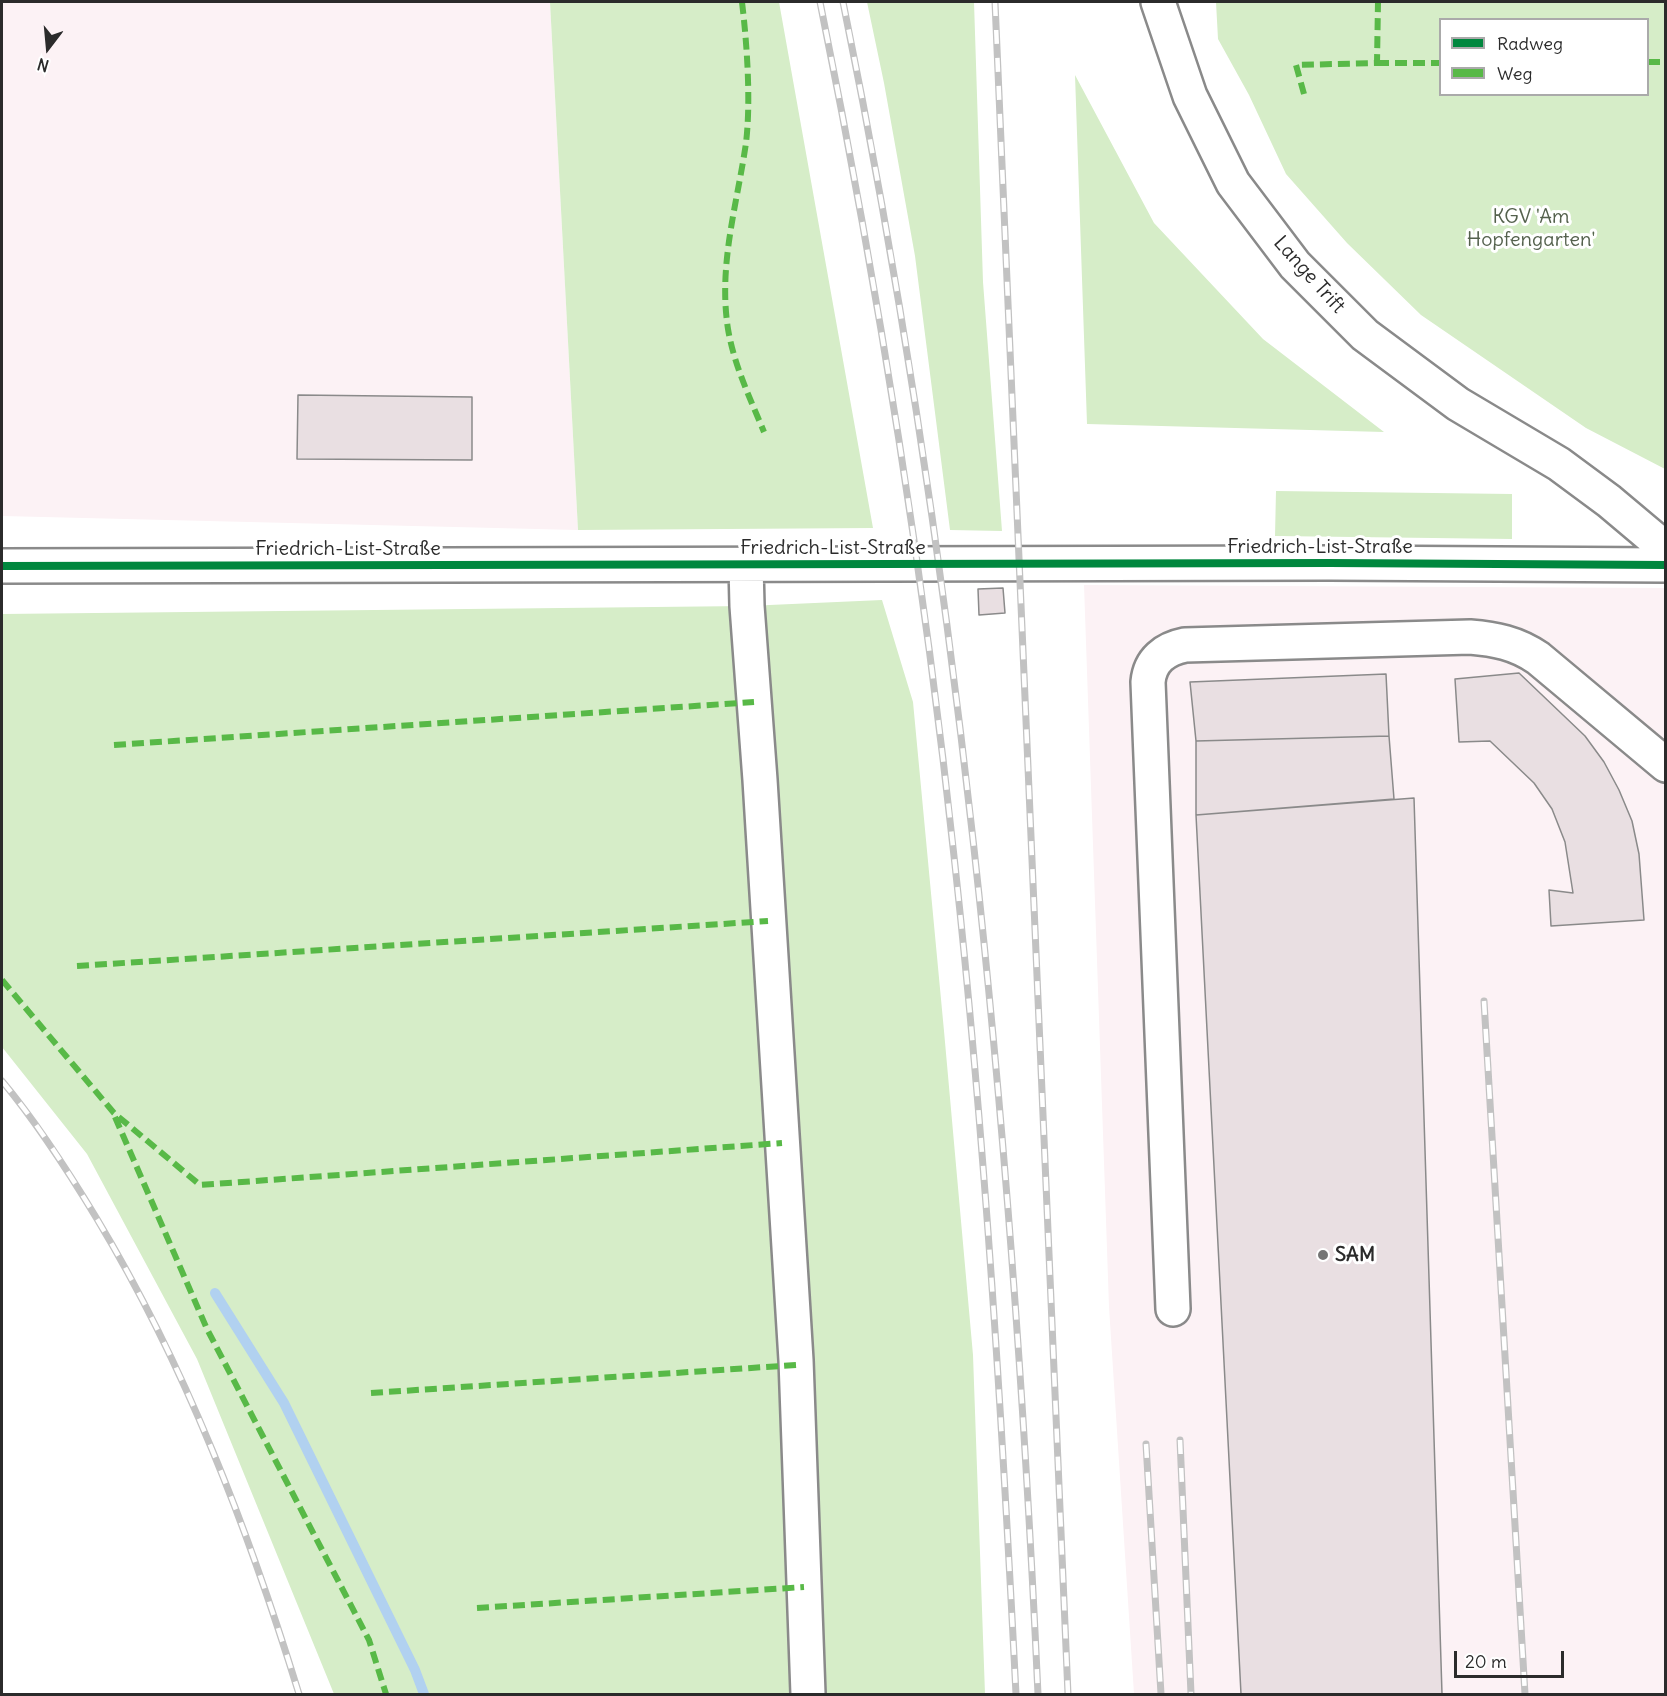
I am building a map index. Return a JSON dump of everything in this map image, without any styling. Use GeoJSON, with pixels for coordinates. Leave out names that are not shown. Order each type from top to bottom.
{"type":"FeatureCollection","features":[{"type":"Feature","properties":{"kind":"street","name":"Lange Trift"},"geometry":{"type":"LineString","coordinates":[[1158,2],[1190,96],[1233,183],[1295,265],[1365,335],[1458,404],[1560,464],[1609,501],[1665,549]]}},
{"type":"Feature","properties":{"kind":"street","name":"Friedrich-List-Straße"},"geometry":{"type":"LineString","coordinates":[[2,566],[1317,563],[1665,565]]}},
{"type":"Feature","properties":{"kind":"street"},"geometry":{"type":"LineString","coordinates":[[746,565],[796,1360],[808,1695]]}},
{"type":"Feature","properties":{"kind":"street"},"geometry":{"type":"LineString","coordinates":[[1173,1309],[1148,682],[1151,669],[1158,658],[1168,650],[1185,645],[1460,637],[1496,639],[1522,648],[1538,658],[1665,765]]}},
{"type":"Feature","properties":{"kind":"shaded area"},"geometry":{"type":"Polygon","coordinates":[[[2,2],[550,2],[578,530],[2,516],[2,2]]]}},
{"type":"Feature","properties":{"kind":"shaded area"},"geometry":{"type":"Polygon","coordinates":[[[1084,585],[1665,588],[1665,1694],[1134,1694],[1109,1307],[1084,585]]]}},
{"type":"Feature","properties":{"kind":"green space"},"geometry":{"type":"Polygon","coordinates":[[[550,2],[779,2],[873,528],[578,530],[550,2]]]}},
{"type":"Feature","properties":{"kind":"green space"},"geometry":{"type":"Polygon","coordinates":[[[867,2],[974,2],[983,282],[1002,531],[950,530],[915,256],[867,2]]]}},
{"type":"Feature","properties":{"kind":"green space","name":"KGV 'Am Hopfengarten'"},"geometry":{"type":"Polygon","coordinates":[[[1216,2],[1665,2],[1665,469],[1586,428],[1421,315],[1347,243],[1286,174],[1249,95],[1218,39],[1216,2]]]}},
{"type":"Feature","properties":{"kind":"green space"},"geometry":{"type":"Polygon","coordinates":[[[1075,75],[1154,223],[1263,339],[1384,432],[1087,424],[1075,75]]]}},
{"type":"Feature","properties":{"kind":"green space"},"geometry":{"type":"Polygon","coordinates":[[[1276,491],[1512,494],[1512,539],[1275,536],[1276,491]]]}},
{"type":"Feature","properties":{"kind":"green space"},"geometry":{"type":"Polygon","coordinates":[[[882,600],[913,702],[944,1031],[973,1355],[985,1694],[334,1694],[197,1359],[87,1154],[2,1047],[2,614],[747,606],[882,600]]]}},
{"type":"Feature","properties":{"kind":"building"},"geometry":{"type":"Polygon","coordinates":[[[298,395],[472,397],[472,460],[297,459],[298,395]]]}},
{"type":"Feature","properties":{"kind":"building"},"geometry":{"type":"Polygon","coordinates":[[[1003,588],[1005,613],[979,615],[978,589],[1003,588]]]}},
{"type":"Feature","properties":{"kind":"building"},"geometry":{"type":"Polygon","coordinates":[[[1519,673],[1585,736],[1604,762],[1619,790],[1632,821],[1639,854],[1644,920],[1551,926],[1549,890],[1573,893],[1565,842],[1552,809],[1534,783],[1490,741],[1459,742],[1455,679],[1519,673]]]}},
{"type":"Feature","properties":{"kind":"building"},"geometry":{"type":"Polygon","coordinates":[[[1386,674],[1389,736],[1196,741],[1190,682],[1386,674]]]}},
{"type":"Feature","properties":{"kind":"building"},"geometry":{"type":"Polygon","coordinates":[[[1389,736],[1394,799],[1196,815],[1196,741],[1389,736]]]}},
{"type":"Feature","properties":{"kind":"building","name":"SAM"},"geometry":{"type":"Polygon","coordinates":[[[1414,798],[1442,1694],[1241,1694],[1196,815],[1414,798]]]}},
{"type":"Feature","properties":{"kind":"waterway"},"geometry":{"type":"LineString","coordinates":[[215,1293],[284,1403],[415,1670],[424,1694]]}},
{"type":"Feature","properties":{"kind":"railway"},"geometry":{"type":"LineString","coordinates":[[820,2],[861,216],[898,432],[943,756],[966,969],[984,1176],[1016,1694]]}},
{"type":"Feature","properties":{"kind":"railway"},"geometry":{"type":"LineString","coordinates":[[843,2],[883,211],[918,421],[948,632],[974,844],[1013,1268],[1038,1694]]}},
{"type":"Feature","properties":{"kind":"railway"},"geometry":{"type":"LineString","coordinates":[[995,2],[1068,1694]]}},
{"type":"Feature","properties":{"kind":"railway"},"geometry":{"type":"LineString","coordinates":[[1484,1001],[1525,1694]]}},
{"type":"Feature","properties":{"kind":"railway"},"geometry":{"type":"LineString","coordinates":[[2,1081],[40,1131],[75,1183],[129,1275],[159,1332],[187,1391],[236,1510],[299,1694]]}},
{"type":"Feature","properties":{"kind":"railway"},"geometry":{"type":"LineString","coordinates":[[1180,1440],[1191,1694]]}},
{"type":"Feature","properties":{"kind":"railway"},"geometry":{"type":"LineString","coordinates":[[1146,1444],[1161,1694]]}},
{"type":"Feature","properties":{"kind":"marked path"},"geometry":{"type":"LineString","coordinates":[[742,2],[748,72],[748,109],[746,143],[727,258],[726,305],[734,356],[764,432]]}},
{"type":"Feature","properties":{"kind":"marked path"},"geometry":{"type":"LineString","coordinates":[[1304,94],[1296,65],[1377,63],[1378,2]]}},
{"type":"Feature","properties":{"kind":"marked path"},"geometry":{"type":"LineString","coordinates":[[1649,62],[1666,62]]}},
{"type":"Feature","properties":{"kind":"marked path"},"geometry":{"type":"LineString","coordinates":[[1377,63],[1439,63]]}},
{"type":"Feature","properties":{"kind":"marked path"},"geometry":{"type":"LineString","coordinates":[[114,745],[754,702]]}},
{"type":"Feature","properties":{"kind":"marked path"},"geometry":{"type":"LineString","coordinates":[[77,966],[768,921]]}},
{"type":"Feature","properties":{"kind":"marked path"},"geometry":{"type":"LineString","coordinates":[[2,980],[114,1113],[200,1185],[782,1143]]}},
{"type":"Feature","properties":{"kind":"marked path"},"geometry":{"type":"LineString","coordinates":[[115,1117],[207,1329],[369,1640],[386,1694]]}},
{"type":"Feature","properties":{"kind":"marked path"},"geometry":{"type":"LineString","coordinates":[[371,1393],[796,1365]]}},
{"type":"Feature","properties":{"kind":"marked path"},"geometry":{"type":"LineString","coordinates":[[477,1608],[804,1587]]}},
{"type":"Feature","properties":{"kind":"cycle path"},"geometry":{"type":"LineString","coordinates":[[2,566],[1329,563],[1666,565]]}},
{"type":"Feature","properties":{"kind":"place","name":"SAM"},"geometry":{"type":"Point","coordinates":[1323,1255]}}]}
